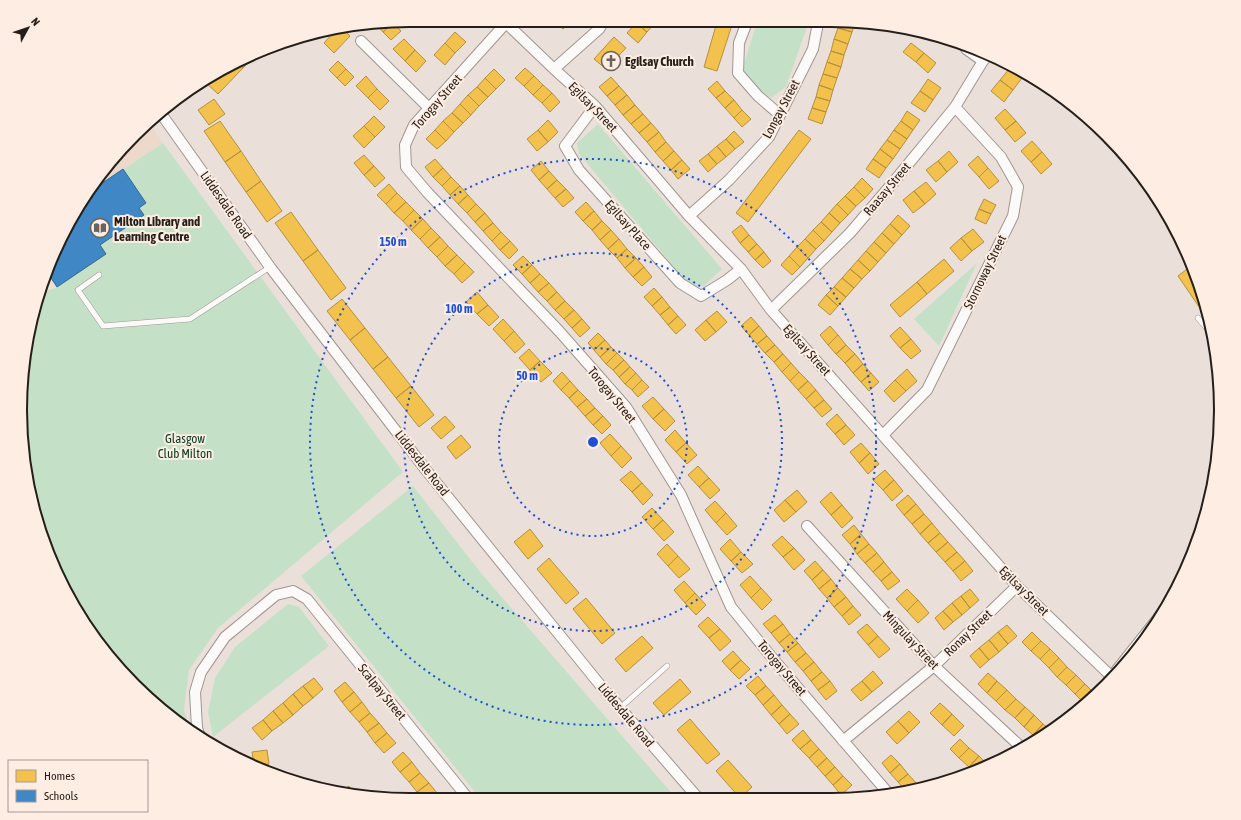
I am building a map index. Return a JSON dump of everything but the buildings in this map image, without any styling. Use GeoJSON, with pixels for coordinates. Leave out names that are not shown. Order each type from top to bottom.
{"type":"FeatureCollection","features":[{"type":"Feature","properties":{"kind":"street","name":"Torogay Street"},"geometry":{"type":"LineString","coordinates":[[501,27],[414,126],[406,145],[406,167],[427,192],[559,331],[626,407],[681,495],[732,607],[779,666],[885,789]]}},
{"type":"Feature","properties":{"kind":"street","name":"Egilsay Street"},"geometry":{"type":"LineString","coordinates":[[510,27],[595,106],[689,216],[741,269],[772,310],[1017,586],[1109,674]]}},
{"type":"Feature","properties":{"kind":"street"},"geometry":{"type":"LineString","coordinates":[[554,69],[600,27]]}},
{"type":"Feature","properties":{"kind":"street"},"geometry":{"type":"LineString","coordinates":[[745,27],[739,43],[738,73],[758,96],[780,115]]}},
{"type":"Feature","properties":{"kind":"street","name":"Longay Street"},"geometry":{"type":"LineString","coordinates":[[689,216],[729,180],[768,137],[813,49],[817,27]]}},
{"type":"Feature","properties":{"kind":"street"},"geometry":{"type":"LineString","coordinates":[[361,42],[430,109]]}},
{"type":"Feature","properties":{"kind":"street","name":"Raasay Street"},"geometry":{"type":"LineString","coordinates":[[772,310],[850,233],[955,108],[984,59]]}},
{"type":"Feature","properties":{"kind":"street","name":"Egilsay Place"},"geometry":{"type":"LineString","coordinates":[[595,106],[565,146],[580,170],[680,283],[701,296],[727,280],[741,269]]}},
{"type":"Feature","properties":{"kind":"street","name":"Stornoway Street"},"geometry":{"type":"LineString","coordinates":[[883,435],[928,390],[1013,216],[1018,187],[1000,158],[955,108]]}},
{"type":"Feature","properties":{"kind":"street","name":"Liddesdale Road"},"geometry":{"type":"LineString","coordinates":[[163,117],[270,267],[426,470],[620,708],[694,793]]}},
{"type":"Feature","properties":{"kind":"street","name":"Mingulay Street"},"geometry":{"type":"LineString","coordinates":[[807,526],[934,666],[1018,744]]}},
{"type":"Feature","properties":{"kind":"street","name":"Ronay Street"},"geometry":{"type":"LineString","coordinates":[[843,741],[934,666],[1017,586]]}},
{"type":"Feature","properties":{"kind":"street","name":"Scalpay Street"},"geometry":{"type":"LineString","coordinates":[[197,728],[195,692],[201,672],[225,637],[276,595],[293,591],[307,599],[463,793]]}},
{"type":"Feature","properties":{"kind":"lane"},"geometry":{"type":"LineString","coordinates":[[99,275],[78,290],[103,326],[190,319],[270,267]]}},
{"type":"Feature","properties":{"kind":"lane"},"geometry":{"type":"LineString","coordinates":[[1198,318],[1205,326]]}},
{"type":"Feature","properties":{"kind":"lane"},"geometry":{"type":"LineString","coordinates":[[620,708],[667,666]]}},
{"type":"Feature","properties":{"kind":"shaded area"},"geometry":{"type":"Polygon","coordinates":[[[152,127],[163,143],[101,184],[122,157],[152,127]]]}},
{"type":"Feature","properties":{"kind":"green space"},"geometry":{"type":"Polygon","coordinates":[[[755,27],[807,27],[786,87],[771,98],[759,90],[742,70],[755,27]]]}},
{"type":"Feature","properties":{"kind":"green space"},"geometry":{"type":"Polygon","coordinates":[[[598,124],[722,269],[704,286],[690,286],[579,154],[577,143],[598,124]]]}},
{"type":"Feature","properties":{"kind":"green space","name":"Glasgow Club Milton"},"geometry":{"type":"Polygon","coordinates":[[[163,143],[403,472],[218,628],[189,670],[184,710],[187,721],[157,698],[122,663],[106,643],[78,602],[56,557],[47,533],[34,485],[30,460],[27,410],[30,360],[34,335],[46,292],[57,287],[51,277],[56,263],[78,218],[101,184],[163,143]]]}},
{"type":"Feature","properties":{"kind":"green space"},"geometry":{"type":"Polygon","coordinates":[[[977,263],[939,346],[914,319],[977,263]]]}},
{"type":"Feature","properties":{"kind":"green space"},"geometry":{"type":"Polygon","coordinates":[[[413,486],[481,573],[672,793],[476,793],[301,576],[413,486]]]}},
{"type":"Feature","properties":{"kind":"green space"},"geometry":{"type":"Polygon","coordinates":[[[288,604],[299,607],[329,646],[213,737],[208,712],[215,678],[235,647],[288,604]]]}},
{"type":"Feature","properties":{"kind":"place","name":"Egilsay Church"},"geometry":{"type":"Point","coordinates":[611,61]}},
{"type":"Feature","properties":{"kind":"place","name":"Milton Library and Learning Centre"},"geometry":{"type":"Point","coordinates":[100,228]}}]}
